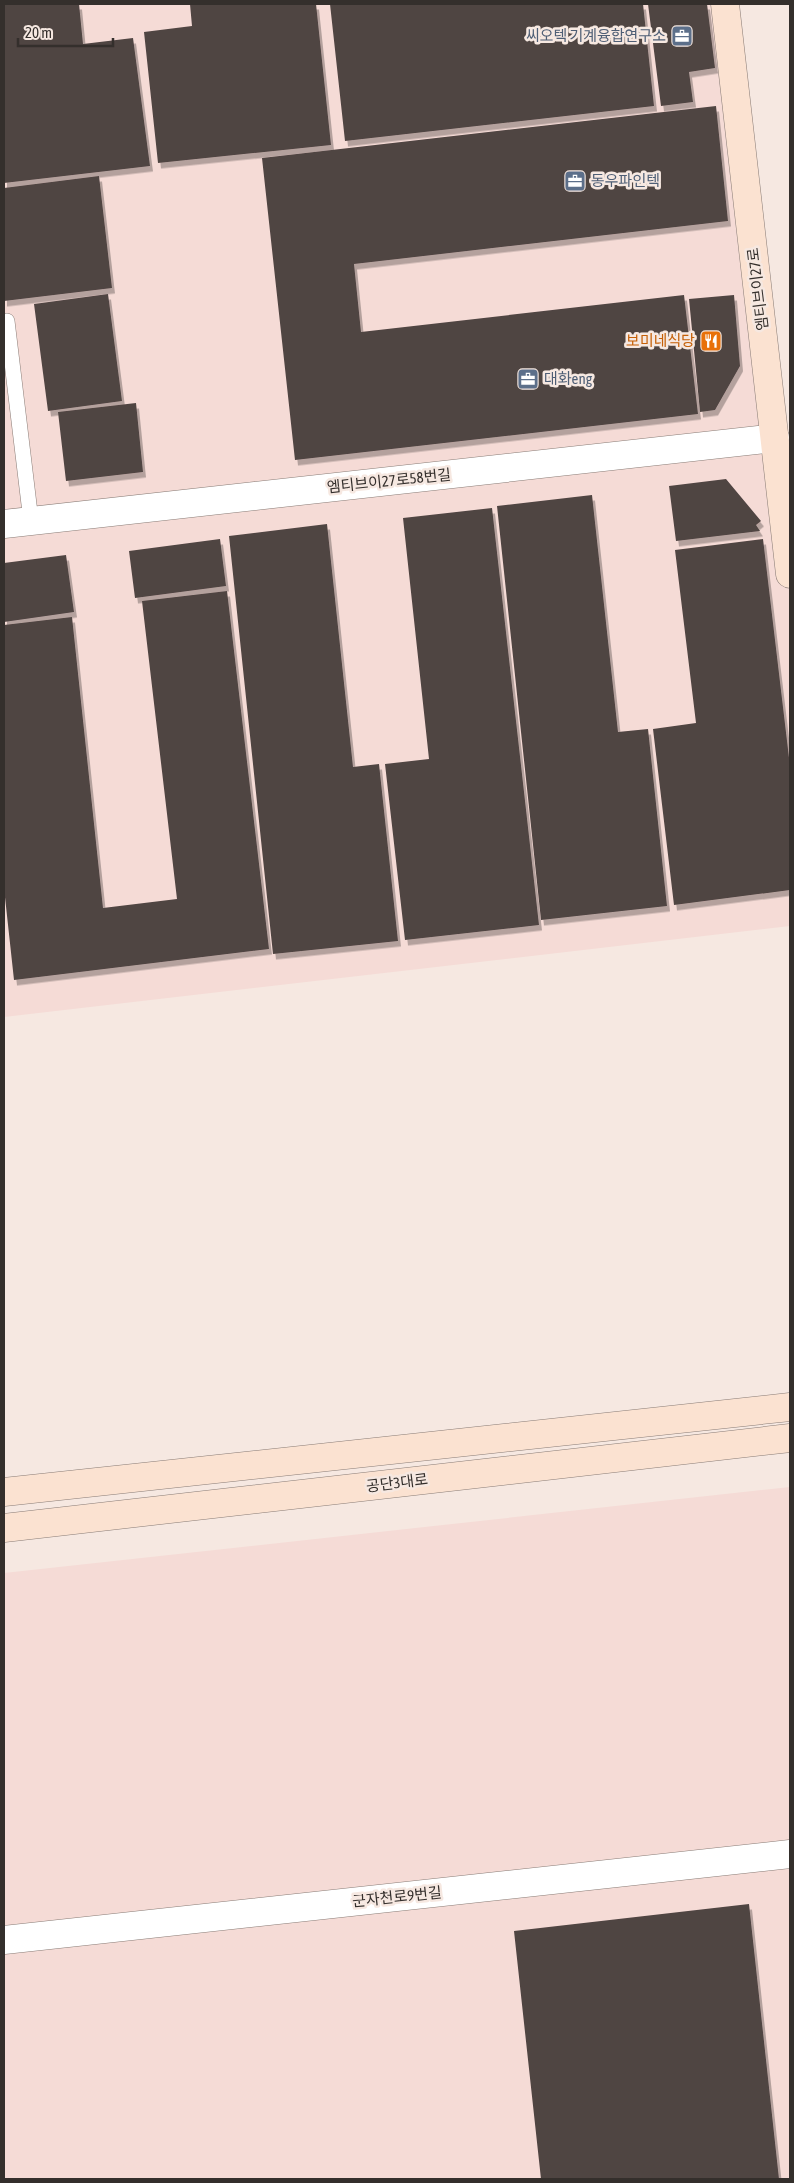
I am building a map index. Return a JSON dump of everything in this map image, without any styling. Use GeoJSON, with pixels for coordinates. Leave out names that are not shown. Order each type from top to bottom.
{"type":"FeatureCollection","features":[{"type":"Feature","properties":{"kind":"main road","name":"엠티브이27로"},"geometry":{"type":"LineString","coordinates":[[725,4],[790,574]]}},
{"type":"Feature","properties":{"kind":"main road"},"geometry":{"type":"LineString","coordinates":[[4,1492],[790,1407]]}},
{"type":"Feature","properties":{"kind":"main road","name":"공단3대로"},"geometry":{"type":"LineString","coordinates":[[4,1528],[790,1438]]}},
{"type":"Feature","properties":{"kind":"street","name":"엠티브이27로58번길"},"geometry":{"type":"LineString","coordinates":[[4,524],[775,438]]}},
{"type":"Feature","properties":{"kind":"street","name":"군자천로9번길"},"geometry":{"type":"LineString","coordinates":[[4,1940],[790,1854]]}},
{"type":"Feature","properties":{"kind":"lane"},"geometry":{"type":"LineString","coordinates":[[8,321],[31,521]]}},
{"type":"Feature","properties":{"kind":"shaded area"},"geometry":{"type":"Polygon","coordinates":[[[4,4],[729,4],[790,559],[790,926],[4,1017],[4,4]]]}},
{"type":"Feature","properties":{"kind":"shaded area"},"geometry":{"type":"Polygon","coordinates":[[[790,1487],[790,2179],[4,2179],[4,1573],[790,1487]]]}},
{"type":"Feature","properties":{"kind":"building"},"geometry":{"type":"Polygon","coordinates":[[[4,4],[79,4],[83,44],[133,38],[150,166],[4,183],[4,4]]]}},
{"type":"Feature","properties":{"kind":"building"},"geometry":{"type":"Polygon","coordinates":[[[190,4],[316,4],[331,145],[158,163],[144,32],[192,26],[190,4]]]}},
{"type":"Feature","properties":{"kind":"building"},"geometry":{"type":"Polygon","coordinates":[[[330,4],[643,4],[654,106],[345,141],[330,4]]]}},
{"type":"Feature","properties":{"kind":"building","name":"씨오텍 기계융합연구소"},"geometry":{"type":"Polygon","coordinates":[[[648,4],[707,4],[715,68],[689,72],[693,102],[661,106],[648,4]]]}},
{"type":"Feature","properties":{"kind":"building"},"geometry":{"type":"Polygon","coordinates":[[[716,106],[728,221],[354,264],[361,332],[684,295],[698,414],[295,460],[262,158],[716,106]]]}},
{"type":"Feature","properties":{"kind":"building"},"geometry":{"type":"Polygon","coordinates":[[[99,176],[112,288],[4,301],[4,188],[99,176]]]}},
{"type":"Feature","properties":{"kind":"building"},"geometry":{"type":"Polygon","coordinates":[[[108,294],[122,401],[48,411],[34,304],[108,294]]]}},
{"type":"Feature","properties":{"kind":"building"},"geometry":{"type":"Polygon","coordinates":[[[734,295],[740,366],[715,410],[700,412],[689,299],[734,295]]]}},
{"type":"Feature","properties":{"kind":"building"},"geometry":{"type":"Polygon","coordinates":[[[136,403],[143,472],[66,481],[58,412],[136,403]]]}},
{"type":"Feature","properties":{"kind":"building"},"geometry":{"type":"Polygon","coordinates":[[[726,479],[761,521],[756,525],[760,531],[676,541],[669,486],[726,479]]]}},
{"type":"Feature","properties":{"kind":"building"},"geometry":{"type":"Polygon","coordinates":[[[592,495],[618,732],[648,729],[667,906],[541,920],[497,506],[592,495]]]}},
{"type":"Feature","properties":{"kind":"building"},"geometry":{"type":"Polygon","coordinates":[[[492,508],[539,925],[405,940],[385,764],[429,759],[403,518],[492,508]]]}},
{"type":"Feature","properties":{"kind":"building"},"geometry":{"type":"Polygon","coordinates":[[[327,524],[353,767],[379,764],[398,941],[273,954],[229,536],[327,524]]]}},
{"type":"Feature","properties":{"kind":"building"},"geometry":{"type":"Polygon","coordinates":[[[220,539],[226,586],[135,598],[129,551],[220,539]]]}},
{"type":"Feature","properties":{"kind":"building"},"geometry":{"type":"Polygon","coordinates":[[[763,539],[790,766],[790,890],[674,905],[653,729],[696,723],[675,550],[763,539]]]}},
{"type":"Feature","properties":{"kind":"building"},"geometry":{"type":"Polygon","coordinates":[[[66,555],[74,612],[4,622],[4,563],[66,555]]]}},
{"type":"Feature","properties":{"kind":"building"},"geometry":{"type":"Polygon","coordinates":[[[227,591],[269,949],[14,980],[4,888],[4,625],[72,617],[103,908],[177,899],[142,601],[227,591]]]}},
{"type":"Feature","properties":{"kind":"building"},"geometry":{"type":"Polygon","coordinates":[[[749,1904],[779,2179],[541,2179],[514,1931],[749,1904]]]}},
{"type":"Feature","properties":{"kind":"place","name":"씨오텍 기계융합연구소"},"geometry":{"type":"Point","coordinates":[682,36]}},
{"type":"Feature","properties":{"kind":"place","name":"동우파인텍"},"geometry":{"type":"Point","coordinates":[575,181]}},
{"type":"Feature","properties":{"kind":"place","name":"보미네식당"},"geometry":{"type":"Point","coordinates":[711,341]}},
{"type":"Feature","properties":{"kind":"place","name":"대화eng"},"geometry":{"type":"Point","coordinates":[528,379]}}]}
